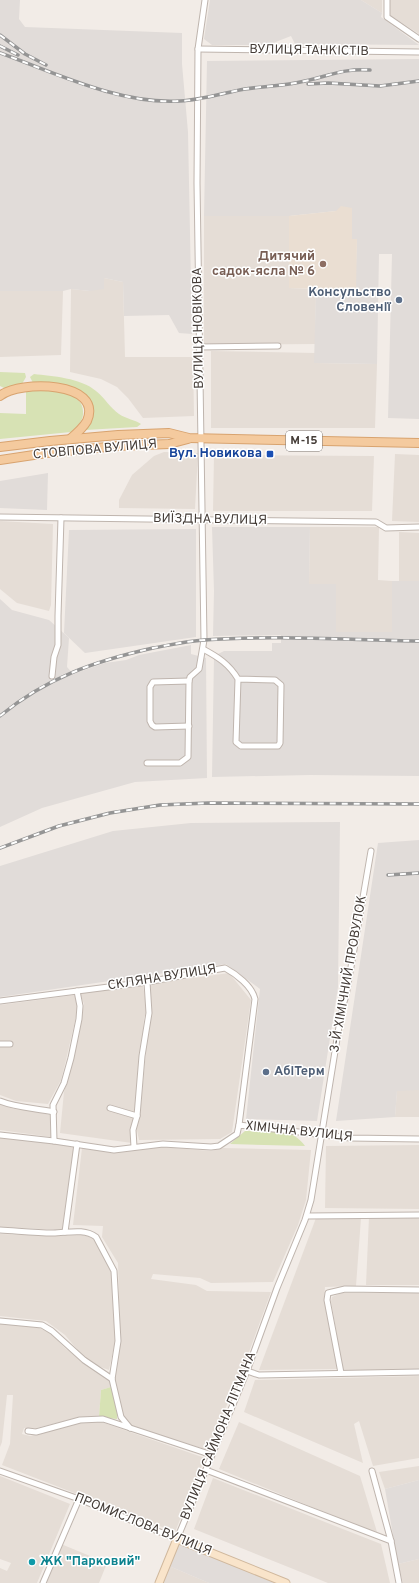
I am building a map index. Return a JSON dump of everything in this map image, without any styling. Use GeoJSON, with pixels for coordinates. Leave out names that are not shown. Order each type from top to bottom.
{"type":"FeatureCollection","features":[{"type":"Feature","properties":{"kind":"main road"},"geometry":{"type":"LineString","coordinates":[[0,396],[14,389],[36,386],[63,389],[80,394],[86,401],[88,415],[82,427],[70,439]]}},
{"type":"Feature","properties":{"kind":"main road","name":"СТОВПОВА ВУЛИЦЯ"},"geometry":{"type":"LineString","coordinates":[[0,447],[118,435],[168,433],[189,438],[419,443]]}},
{"type":"Feature","properties":{"kind":"main road","name":"СТОВПОВА ВУЛИЦЯ"},"geometry":{"type":"LineString","coordinates":[[0,460],[109,447],[169,444],[189,438]]}},
{"type":"Feature","properties":{"kind":"street","name":"ВУЛИЦЯ НОВІКОВА"},"geometry":{"type":"LineString","coordinates":[[189,681],[190,677],[199,669],[203,649],[203,520],[197,183],[198,49],[205,0]]}},
{"type":"Feature","properties":{"kind":"street"},"geometry":{"type":"LineString","coordinates":[[387,0],[387,17],[419,39]]}},
{"type":"Feature","properties":{"kind":"street","name":"ВУЛИЦЯ ТАНКІСТІВ"},"geometry":{"type":"LineString","coordinates":[[198,49],[419,52]]}},
{"type":"Feature","properties":{"kind":"street"},"geometry":{"type":"LineString","coordinates":[[199,348],[278,346]]}},
{"type":"Feature","properties":{"kind":"street","name":"ВИЇЗДНА ВУЛИЦЯ"},"geometry":{"type":"LineString","coordinates":[[0,517],[376,522],[386,528],[419,527]]}},
{"type":"Feature","properties":{"kind":"street"},"geometry":{"type":"LineString","coordinates":[[52,676],[54,657],[58,645],[61,518]]}},
{"type":"Feature","properties":{"kind":"street"},"geometry":{"type":"LineString","coordinates":[[203,649],[222,660],[232,668],[238,679],[236,742],[241,746],[278,746],[280,743],[281,685],[275,680],[238,679]]}},
{"type":"Feature","properties":{"kind":"street"},"geometry":{"type":"LineString","coordinates":[[147,763],[180,763],[188,757],[189,681],[153,682],[150,686],[150,721],[152,725],[155,727],[188,726]]}},
{"type":"Feature","properties":{"kind":"street","name":"3-Й ХІМІЧНИЙ ПРОВУЛОК"},"geometry":{"type":"LineString","coordinates":[[277,1288],[307,1216],[311,1200],[342,1008],[346,996],[371,851]]}},
{"type":"Feature","properties":{"kind":"street","name":"СКЛЯНА ВУЛИЦЯ"},"geometry":{"type":"LineString","coordinates":[[0,1001],[147,982],[224,968],[233,972],[254,992],[256,999],[239,1125]]}},
{"type":"Feature","properties":{"kind":"street"},"geometry":{"type":"LineString","coordinates":[[134,1147],[133,1130],[149,1013],[147,982]]}},
{"type":"Feature","properties":{"kind":"street"},"geometry":{"type":"LineString","coordinates":[[54,1140],[53,1105],[64,1083],[71,1058],[79,1019],[80,1006],[77,991]]}},
{"type":"Feature","properties":{"kind":"street"},"geometry":{"type":"LineString","coordinates":[[0,1044],[10,1044]]}},
{"type":"Feature","properties":{"kind":"street"},"geometry":{"type":"LineString","coordinates":[[0,1101],[15,1106],[54,1112]]}},
{"type":"Feature","properties":{"kind":"street"},"geometry":{"type":"LineString","coordinates":[[110,1108],[136,1116]]}},
{"type":"Feature","properties":{"kind":"street","name":"ХІМІЧНА ВУЛИЦЯ"},"geometry":{"type":"LineString","coordinates":[[0,1135],[54,1140],[114,1150],[163,1144],[211,1147],[219,1146],[237,1134],[239,1125],[350,1138],[419,1139]]}},
{"type":"Feature","properties":{"kind":"street"},"geometry":{"type":"LineString","coordinates":[[65,1232],[77,1144]]}},
{"type":"Feature","properties":{"kind":"street"},"geometry":{"type":"LineString","coordinates":[[307,1216],[419,1215]]}},
{"type":"Feature","properties":{"kind":"street"},"geometry":{"type":"LineString","coordinates":[[0,1230],[54,1233],[85,1232],[96,1237],[114,1271],[118,1340],[112,1379],[122,1418],[130,1428]]}},
{"type":"Feature","properties":{"kind":"street","name":"ВУЛИЦЯ САЙМОНА ЛІТМАНА"},"geometry":{"type":"LineString","coordinates":[[159,1583],[247,1371],[277,1288]]}},
{"type":"Feature","properties":{"kind":"street"},"geometry":{"type":"LineString","coordinates":[[340,1373],[326,1300],[328,1293],[345,1289],[419,1290]]}},
{"type":"Feature","properties":{"kind":"street"},"geometry":{"type":"LineString","coordinates":[[0,1321],[42,1326],[52,1331],[84,1360],[112,1379]]}},
{"type":"Feature","properties":{"kind":"street"},"geometry":{"type":"LineString","coordinates":[[247,1371],[260,1375],[419,1372]]}},
{"type":"Feature","properties":{"kind":"street"},"geometry":{"type":"LineString","coordinates":[[28,1431],[36,1432],[80,1420],[103,1419],[212,1455]]}},
{"type":"Feature","properties":{"kind":"street","name":"ПРОМИСЛОВА ВУЛИЦЯ"},"geometry":{"type":"LineString","coordinates":[[0,1470],[79,1499],[286,1583]]}},
{"type":"Feature","properties":{"kind":"street"},"geometry":{"type":"LineString","coordinates":[[206,1470],[391,1541]]}},
{"type":"Feature","properties":{"kind":"street"},"geometry":{"type":"LineString","coordinates":[[372,1471],[391,1541],[398,1583]]}},
{"type":"Feature","properties":{"kind":"street"},"geometry":{"type":"LineString","coordinates":[[43,1583],[79,1499]]}},
{"type":"Feature","properties":{"kind":"shaded area"},"geometry":{"type":"Polygon","coordinates":[[[0,0],[20,0],[19,19],[25,27],[182,33],[182,64],[188,132],[192,334],[179,333],[169,315],[124,316],[123,282],[104,278],[104,289],[90,291],[71,289],[63,291],[0,291],[0,0]]]}},
{"type":"Feature","properties":{"kind":"shaded area"},"geometry":{"type":"Polygon","coordinates":[[[210,0],[361,0],[382,13],[381,17],[419,45],[295,44],[291,36],[268,45],[212,45],[204,39],[210,0]]]}},
{"type":"Feature","properties":{"kind":"shaded area"},"geometry":{"type":"Polygon","coordinates":[[[361,0],[382,0],[382,13],[361,0]]]}},
{"type":"Feature","properties":{"kind":"shaded area"},"geometry":{"type":"Polygon","coordinates":[[[390,0],[419,0],[419,34],[390,15],[390,0]]]}},
{"type":"Feature","properties":{"kind":"shaded area"},"geometry":{"type":"Polygon","coordinates":[[[419,59],[419,419],[388,418],[392,254],[379,254],[377,364],[314,363],[316,289],[355,290],[357,239],[352,239],[336,211],[289,216],[204,216],[207,61],[419,59]]]}},
{"type":"Feature","properties":{"kind":"shaded area","name":"Дитячий садок-ясла № 6"},"geometry":{"type":"Polygon","coordinates":[[[341,206],[352,208],[352,239],[357,239],[356,290],[289,288],[289,216],[336,211],[341,206]]]}},
{"type":"Feature","properties":{"kind":"shaded area"},"geometry":{"type":"Polygon","coordinates":[[[204,216],[289,216],[289,288],[316,289],[315,344],[204,345],[204,216]]]}},
{"type":"Feature","properties":{"kind":"shaded area"},"geometry":{"type":"Polygon","coordinates":[[[104,278],[123,282],[125,357],[193,357],[194,416],[143,418],[128,398],[117,387],[101,379],[70,372],[71,289],[90,291],[104,278]]]}},
{"type":"Feature","properties":{"kind":"shaded area"},"geometry":{"type":"Polygon","coordinates":[[[0,291],[63,291],[61,355],[0,357],[0,291]]]}},
{"type":"Feature","properties":{"kind":"shaded area"},"geometry":{"type":"Polygon","coordinates":[[[211,351],[315,353],[315,363],[377,364],[375,428],[211,428],[211,351]]]}},
{"type":"Feature","properties":{"kind":"shaded area"},"geometry":{"type":"Polygon","coordinates":[[[164,452],[198,453],[195,509],[119,508],[119,500],[132,475],[154,456],[164,452]]]}},
{"type":"Feature","properties":{"kind":"shaded area"},"geometry":{"type":"Polygon","coordinates":[[[395,454],[419,455],[419,522],[392,521],[395,454]]]}},
{"type":"Feature","properties":{"kind":"shaded area"},"geometry":{"type":"Polygon","coordinates":[[[214,455],[374,456],[372,511],[213,511],[214,455]]]}},
{"type":"Feature","properties":{"kind":"shaded area"},"geometry":{"type":"Polygon","coordinates":[[[48,473],[47,510],[0,508],[0,481],[48,473]]]}},
{"type":"Feature","properties":{"kind":"shaded area"},"geometry":{"type":"Polygon","coordinates":[[[0,521],[53,524],[51,605],[49,611],[17,603],[0,589],[0,521]]]}},
{"type":"Feature","properties":{"kind":"shaded area"},"geometry":{"type":"Polygon","coordinates":[[[212,527],[310,527],[309,584],[336,584],[336,632],[392,632],[392,581],[419,581],[419,776],[310,775],[212,777],[214,656],[224,651],[272,651],[272,643],[281,643],[281,635],[213,636],[214,591],[212,527]]]}},
{"type":"Feature","properties":{"kind":"shaded area"},"geometry":{"type":"Polygon","coordinates":[[[310,527],[379,527],[378,580],[392,581],[392,632],[336,632],[336,584],[309,584],[310,527]]]}},
{"type":"Feature","properties":{"kind":"shaded area"},"geometry":{"type":"Polygon","coordinates":[[[196,529],[196,637],[85,653],[64,633],[69,530],[196,529]]]}},
{"type":"Feature","properties":{"kind":"shaded area"},"geometry":{"type":"Polygon","coordinates":[[[399,532],[419,533],[419,581],[399,581],[399,532]]]}},
{"type":"Feature","properties":{"kind":"shaded area"},"geometry":{"type":"Polygon","coordinates":[[[0,599],[12,610],[49,620],[69,638],[67,667],[73,674],[105,663],[126,660],[139,655],[191,645],[191,654],[206,658],[207,778],[135,782],[42,808],[0,827],[0,599]]]}},
{"type":"Feature","properties":{"kind":"shaded area"},"geometry":{"type":"Polygon","coordinates":[[[340,822],[338,987],[317,1121],[246,1119],[260,989],[226,964],[0,997],[0,866],[113,831],[191,823],[340,822]]]}},
{"type":"Feature","properties":{"kind":"shaded area"},"geometry":{"type":"Polygon","coordinates":[[[419,840],[419,1090],[397,1091],[395,1117],[336,1121],[378,843],[419,840]]]}},
{"type":"Feature","properties":{"kind":"shaded area"},"geometry":{"type":"Polygon","coordinates":[[[229,973],[251,1000],[232,1132],[220,1139],[139,1140],[136,1126],[140,1116],[149,1018],[152,1013],[150,984],[229,973]]]}},
{"type":"Feature","properties":{"kind":"shaded area"},"geometry":{"type":"Polygon","coordinates":[[[143,985],[147,1011],[144,1018],[140,1070],[133,1121],[130,1131],[132,1143],[60,1133],[64,1092],[74,1058],[84,1004],[80,993],[143,985]]]}},
{"type":"Feature","properties":{"kind":"shaded area"},"geometry":{"type":"Polygon","coordinates":[[[75,995],[78,1008],[66,1060],[61,1080],[48,1104],[16,1101],[0,1095],[0,1005],[75,995]]]}},
{"type":"Feature","properties":{"kind":"shaded area"},"geometry":{"type":"Polygon","coordinates":[[[397,1090],[419,1090],[419,1117],[395,1117],[397,1090]]]}},
{"type":"Feature","properties":{"kind":"shaded area"},"geometry":{"type":"Polygon","coordinates":[[[0,1104],[14,1109],[34,1111],[50,1115],[51,1137],[0,1130],[0,1104]]]}},
{"type":"Feature","properties":{"kind":"shaded area"},"geometry":{"type":"Polygon","coordinates":[[[0,1137],[74,1145],[62,1230],[0,1227],[0,1137]]]}},
{"type":"Feature","properties":{"kind":"shaded area"},"geometry":{"type":"Polygon","coordinates":[[[419,1145],[419,1209],[325,1208],[326,1146],[419,1145]]]}},
{"type":"Feature","properties":{"kind":"shaded area"},"geometry":{"type":"Polygon","coordinates":[[[162,1147],[211,1151],[223,1148],[311,1150],[306,1200],[298,1225],[273,1282],[211,1283],[200,1278],[153,1274],[151,1279],[196,1285],[207,1291],[271,1292],[249,1352],[208,1450],[132,1427],[123,1416],[114,1381],[120,1336],[118,1263],[102,1237],[103,1226],[73,1225],[82,1148],[114,1152],[162,1147]]]}},
{"type":"Feature","properties":{"kind":"shaded area"},"geometry":{"type":"Polygon","coordinates":[[[369,1217],[419,1217],[419,1285],[366,1285],[369,1217]]]}},
{"type":"Feature","properties":{"kind":"shaded area"},"geometry":{"type":"Polygon","coordinates":[[[316,1218],[361,1218],[356,1286],[325,1287],[324,1300],[338,1369],[259,1370],[316,1218]]]}},
{"type":"Feature","properties":{"kind":"shaded area"},"geometry":{"type":"Polygon","coordinates":[[[0,1234],[57,1236],[83,1235],[95,1239],[112,1273],[115,1342],[109,1370],[95,1365],[82,1355],[65,1335],[46,1321],[0,1316],[0,1234]]]}},
{"type":"Feature","properties":{"kind":"shaded area"},"geometry":{"type":"Polygon","coordinates":[[[341,1293],[419,1293],[419,1369],[343,1371],[331,1301],[332,1297],[341,1293]]]}},
{"type":"Feature","properties":{"kind":"shaded area"},"geometry":{"type":"Polygon","coordinates":[[[0,1323],[39,1328],[50,1333],[66,1349],[109,1377],[111,1387],[101,1390],[99,1417],[77,1418],[36,1428],[24,1428],[22,1434],[30,1436],[79,1423],[101,1422],[205,1458],[175,1532],[2,1465],[10,1444],[13,1395],[7,1395],[2,1442],[0,1447],[0,1323]]]}},
{"type":"Feature","properties":{"kind":"shaded area"},"geometry":{"type":"Polygon","coordinates":[[[419,1376],[419,1458],[373,1466],[359,1421],[354,1424],[363,1463],[244,1412],[255,1380],[419,1376]]]}},
{"type":"Feature","properties":{"kind":"shaded area"},"geometry":{"type":"Polygon","coordinates":[[[239,1422],[360,1476],[377,1532],[368,1530],[219,1469],[239,1422]]]}},
{"type":"Feature","properties":{"kind":"shaded area"},"geometry":{"type":"Polygon","coordinates":[[[419,1466],[419,1480],[385,1489],[379,1472],[419,1466]]]}},
{"type":"Feature","properties":{"kind":"shaded area"},"geometry":{"type":"Polygon","coordinates":[[[0,1476],[70,1504],[37,1583],[0,1583],[0,1568],[7,1571],[11,1563],[0,1559],[0,1476]]]}},
{"type":"Feature","properties":{"kind":"shaded area"},"geometry":{"type":"Polygon","coordinates":[[[213,1478],[381,1544],[390,1583],[328,1583],[194,1529],[213,1478]]]}},
{"type":"Feature","properties":{"kind":"shaded area"},"geometry":{"type":"Polygon","coordinates":[[[419,1480],[419,1559],[398,1564],[385,1489],[419,1480]]]}},
{"type":"Feature","properties":{"kind":"shaded area"},"geometry":{"type":"Polygon","coordinates":[[[180,1541],[276,1583],[209,1583],[169,1566],[180,1541]]]}},
{"type":"Feature","properties":{"kind":"shaded area"},"geometry":{"type":"Polygon","coordinates":[[[61,1544],[107,1563],[99,1583],[45,1583],[61,1544]]]}},
{"type":"Feature","properties":{"kind":"shaded area"},"geometry":{"type":"Polygon","coordinates":[[[419,1559],[419,1583],[403,1583],[398,1564],[419,1559]]]}},
{"type":"Feature","properties":{"kind":"shaded area"},"geometry":{"type":"Polygon","coordinates":[[[169,1566],[209,1583],[162,1583],[169,1566]]]}},
{"type":"Feature","properties":{"kind":"green space"},"geometry":{"type":"Polygon","coordinates":[[[0,372],[25,373],[26,377],[22,384],[4,388],[0,386],[0,372]]]}},
{"type":"Feature","properties":{"kind":"green space"},"geometry":{"type":"Polygon","coordinates":[[[34,374],[66,378],[83,383],[96,391],[119,414],[141,424],[137,427],[85,430],[90,403],[86,396],[80,391],[65,386],[33,383],[30,377],[34,374]]]}},
{"type":"Feature","properties":{"kind":"green space"},"geometry":{"type":"Polygon","coordinates":[[[26,391],[60,392],[76,398],[81,404],[83,411],[81,420],[71,432],[0,439],[0,413],[26,414],[26,391]]]}},
{"type":"Feature","properties":{"kind":"green space"},"geometry":{"type":"Polygon","coordinates":[[[245,1131],[272,1131],[291,1134],[305,1146],[230,1144],[245,1131]]]}},
{"type":"Feature","properties":{"kind":"green space"},"geometry":{"type":"Polygon","coordinates":[[[111,1387],[117,1411],[117,1419],[99,1417],[101,1390],[111,1387]]]}},
{"type":"Feature","properties":{"kind":"railway"},"geometry":{"type":"LineString","coordinates":[[0,35],[25,54],[46,65]]}},
{"type":"Feature","properties":{"kind":"railway"},"geometry":{"type":"LineString","coordinates":[[0,46],[18,55]]}},
{"type":"Feature","properties":{"kind":"railway"},"geometry":{"type":"LineString","coordinates":[[0,53],[88,86],[135,98],[158,101],[196,99],[245,89],[298,83],[345,71],[370,70]]}},
{"type":"Feature","properties":{"kind":"railway"},"geometry":{"type":"LineString","coordinates":[[308,84],[328,83],[380,86],[419,81]]}},
{"type":"Feature","properties":{"kind":"railway"},"geometry":{"type":"LineString","coordinates":[[0,716],[35,691],[53,681],[91,665],[132,653],[178,643],[204,640],[258,638],[419,641]]}},
{"type":"Feature","properties":{"kind":"railway"},"geometry":{"type":"LineString","coordinates":[[0,848],[59,826],[110,813],[160,805],[208,803],[419,804]]}},
{"type":"Feature","properties":{"kind":"railway"},"geometry":{"type":"LineString","coordinates":[[388,875],[419,873]]}},
{"type":"Feature","properties":{"kind":"place","name":"Дитячий садок-ясла № 6"},"geometry":{"type":"Point","coordinates":[323,264]}},
{"type":"Feature","properties":{"kind":"place","name":"Консульство Словенії"},"geometry":{"type":"Point","coordinates":[399,300]}},
{"type":"Feature","properties":{"kind":"place","name":"Вул. Новикова"},"geometry":{"type":"Point","coordinates":[270,454]}},
{"type":"Feature","properties":{"kind":"place","name":"АбіТерм"},"geometry":{"type":"Point","coordinates":[266,1072]}},
{"type":"Feature","properties":{"kind":"place","name":"ЖК \"Парковий\""},"geometry":{"type":"Point","coordinates":[32,1562]}}]}
